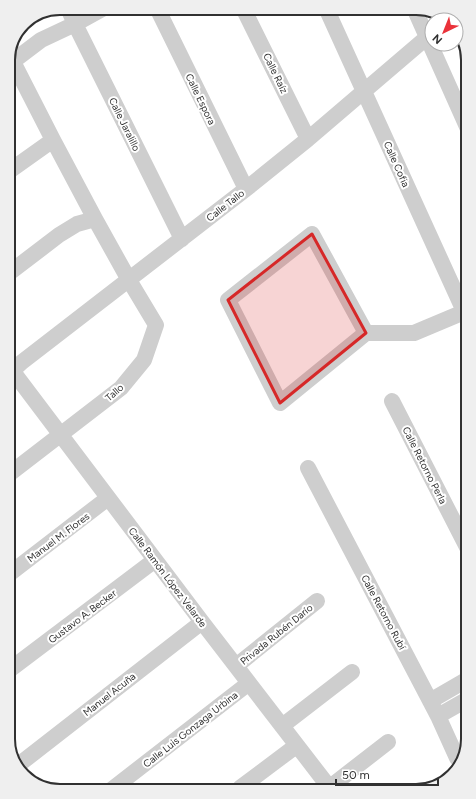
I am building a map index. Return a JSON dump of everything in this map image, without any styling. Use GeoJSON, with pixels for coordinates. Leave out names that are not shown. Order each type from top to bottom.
{"type":"FeatureCollection","features":[{"type":"Feature","properties":{"kind":"street","name":"Calle Jaralillo"},"geometry":{"type":"LineString","coordinates":[[71,15],[182,239]]}},
{"type":"Feature","properties":{"kind":"street"},"geometry":{"type":"LineString","coordinates":[[15,57],[41,40],[91,15]]}},
{"type":"Feature","properties":{"kind":"street","name":"Calle Espora"},"geometry":{"type":"LineString","coordinates":[[160,15],[246,189]]}},
{"type":"Feature","properties":{"kind":"street","name":"Calle Raíz"},"geometry":{"type":"LineString","coordinates":[[246,15],[308,139]]}},
{"type":"Feature","properties":{"kind":"street","name":"Calle Cofia"},"geometry":{"type":"LineString","coordinates":[[329,15],[461,305]]}},
{"type":"Feature","properties":{"kind":"street"},"geometry":{"type":"LineString","coordinates":[[418,15],[424,25]]}},
{"type":"Feature","properties":{"kind":"street","name":"Calle Tallo"},"geometry":{"type":"LineString","coordinates":[[15,367],[246,189],[308,139],[424,40]]}},
{"type":"Feature","properties":{"kind":"street"},"geometry":{"type":"LineString","coordinates":[[437,52],[461,111]]}},
{"type":"Feature","properties":{"kind":"street","name":"Tallo"},"geometry":{"type":"LineString","coordinates":[[15,69],[95,219],[156,325],[144,360],[121,388],[15,469]]}},
{"type":"Feature","properties":{"kind":"street"},"geometry":{"type":"LineString","coordinates":[[15,167],[53,140]]}},
{"type":"Feature","properties":{"kind":"street"},"geometry":{"type":"LineString","coordinates":[[15,269],[59,234],[77,224],[95,219]]}},
{"type":"Feature","properties":{"kind":"street"},"geometry":{"type":"LineString","coordinates":[[366,333],[312,234],[228,300],[280,402],[366,333],[414,333],[461,318]]}},
{"type":"Feature","properties":{"kind":"street","name":"Calle Ramón López Velarde"},"geometry":{"type":"LineString","coordinates":[[15,377],[60,434],[296,746],[328,784]]}},
{"type":"Feature","properties":{"kind":"street","name":"Calle Retorno Perla"},"geometry":{"type":"LineString","coordinates":[[392,401],[461,535]]}},
{"type":"Feature","properties":{"kind":"street","name":"Calle Retorno Rubí"},"geometry":{"type":"LineString","coordinates":[[308,468],[438,716],[457,757]]}},
{"type":"Feature","properties":{"kind":"street","name":"Manuel M. Flores"},"geometry":{"type":"LineString","coordinates":[[15,570],[108,498]]}},
{"type":"Feature","properties":{"kind":"street","name":"Gustavo A. Becker"},"geometry":{"type":"LineString","coordinates":[[15,666],[155,560]]}},
{"type":"Feature","properties":{"kind":"street","name":"Privada Rubén Darío"},"geometry":{"type":"LineString","coordinates":[[236,666],[317,601]]}},
{"type":"Feature","properties":{"kind":"street","name":"Manuel Acuña"},"geometry":{"type":"LineString","coordinates":[[22,762],[202,622]]}},
{"type":"Feature","properties":{"kind":"street"},"geometry":{"type":"LineString","coordinates":[[282,726],[352,672]]}},
{"type":"Feature","properties":{"kind":"street","name":"Calle Luis Gonzaga Urbina"},"geometry":{"type":"LineString","coordinates":[[119,784],[249,683]]}},
{"type":"Feature","properties":{"kind":"street"},"geometry":{"type":"LineString","coordinates":[[430,701],[461,683]]}},
{"type":"Feature","properties":{"kind":"street"},"geometry":{"type":"LineString","coordinates":[[438,716],[461,703]]}},
{"type":"Feature","properties":{"kind":"street"},"geometry":{"type":"LineString","coordinates":[[334,784],[388,742]]}},
{"type":"Feature","properties":{"kind":"street"},"geometry":{"type":"LineString","coordinates":[[245,784],[296,746]]}},
{"type":"Feature","properties":{"kind":"highlighted area"},"geometry":{"type":"Polygon","coordinates":[[[312,234],[366,333],[280,403],[228,300],[312,234]]]}}]}
